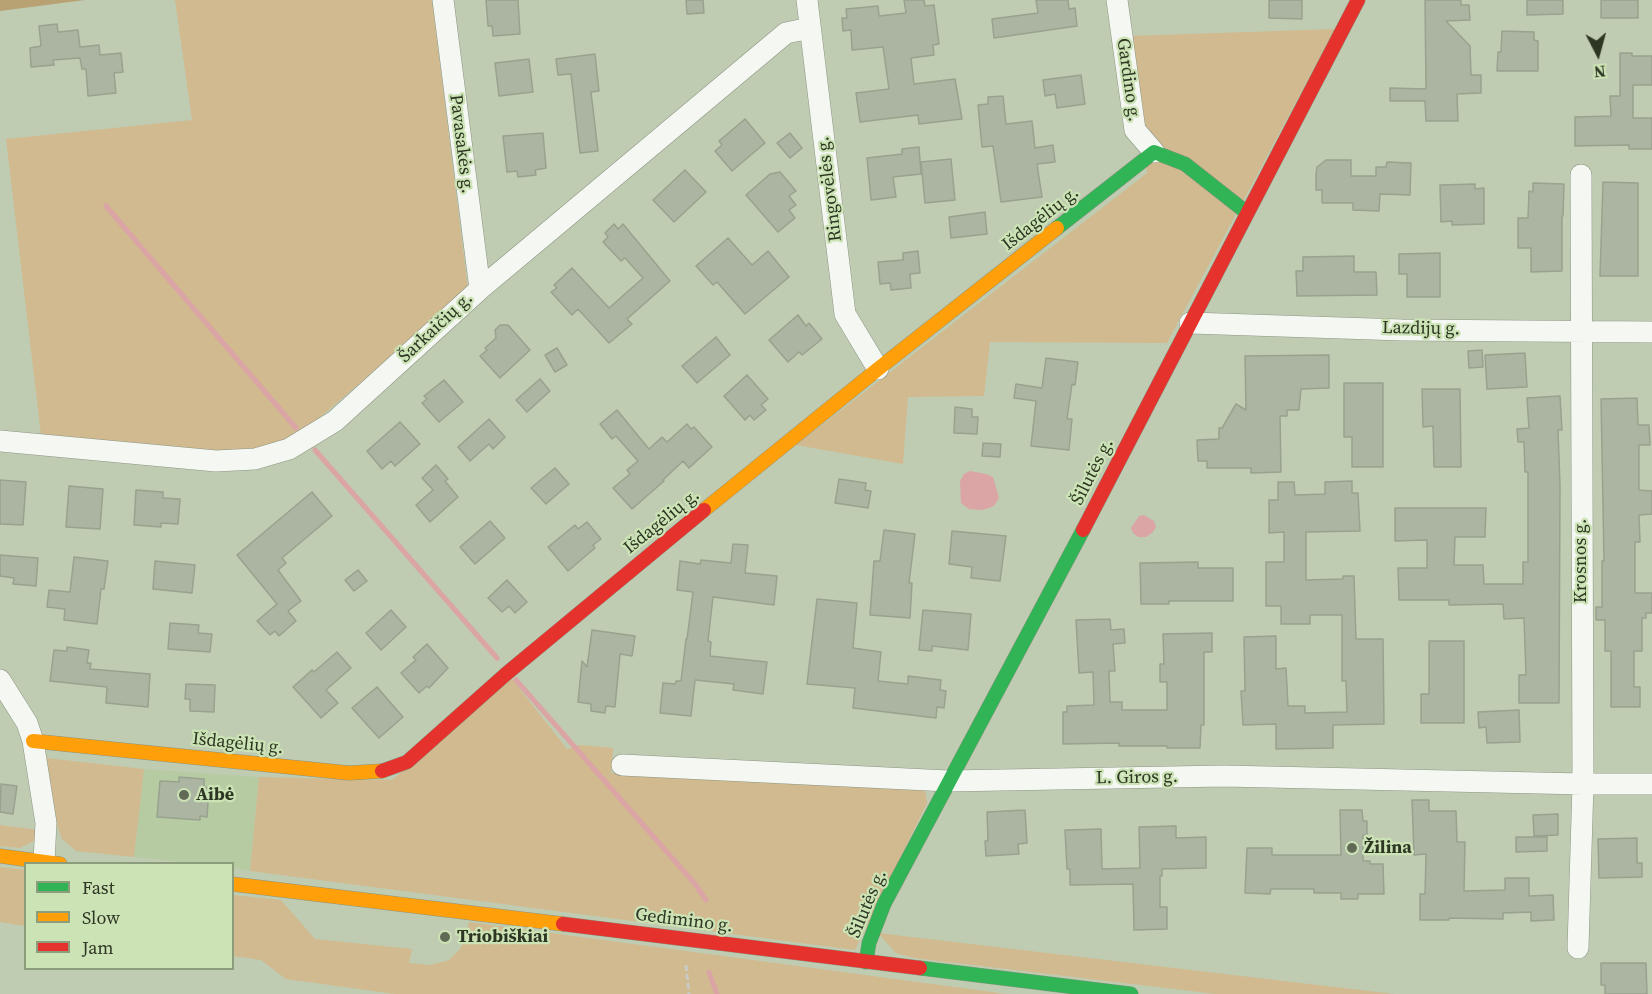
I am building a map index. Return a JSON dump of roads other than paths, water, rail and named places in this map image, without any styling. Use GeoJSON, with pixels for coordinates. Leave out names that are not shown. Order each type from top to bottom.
{"type":"FeatureCollection","features":[{"type":"Feature","properties":{"kind":"main road","name":"Šilutės g."},"geometry":{"type":"LineString","coordinates":[[866,962],[868,943],[884,904],[1039,614],[1358,0]]}},
{"type":"Feature","properties":{"kind":"main road"},"geometry":{"type":"LineString","coordinates":[[1154,152],[1185,164],[1246,212]]}},
{"type":"Feature","properties":{"kind":"main road","name":"Išdagėlių g."},"geometry":{"type":"LineString","coordinates":[[33,741],[349,773],[386,771],[407,762],[506,674],[878,369],[1154,152]]}},
{"type":"Feature","properties":{"kind":"main road"},"geometry":{"type":"LineString","coordinates":[[0,856],[52,862]]}},
{"type":"Feature","properties":{"kind":"main road","name":"Gedimino g."},"geometry":{"type":"LineString","coordinates":[[234,884],[1131,994]]}},
{"type":"Feature","properties":{"kind":"street","name":"Pavasakės g."},"geometry":{"type":"LineString","coordinates":[[443,0],[480,289]]}},
{"type":"Feature","properties":{"kind":"street","name":"Ringovėlės g."},"geometry":{"type":"LineString","coordinates":[[807,0],[845,314],[878,369]]}},
{"type":"Feature","properties":{"kind":"street","name":"Gardino g."},"geometry":{"type":"LineString","coordinates":[[1118,0],[1135,130],[1154,152]]}},
{"type":"Feature","properties":{"kind":"street","name":"Šarkaičių g."},"geometry":{"type":"LineString","coordinates":[[0,441],[216,460],[255,459],[289,449],[335,421],[480,289],[786,33],[810,28]]}},
{"type":"Feature","properties":{"kind":"street","name":"Krosnos g."},"geometry":{"type":"LineString","coordinates":[[1578,948],[1583,784],[1581,175]]}},
{"type":"Feature","properties":{"kind":"street","name":"Lazdijų g."},"geometry":{"type":"LineString","coordinates":[[1190,323],[1402,330],[1652,332]]}},
{"type":"Feature","properties":{"kind":"street"},"geometry":{"type":"LineString","coordinates":[[0,680],[27,723],[33,741],[52,862]]}},
{"type":"Feature","properties":{"kind":"street","name":"L. Giros g."},"geometry":{"type":"LineString","coordinates":[[622,765],[948,781],[1224,776],[1652,784]]}},
{"type":"Feature","properties":{"kind":"waterway"},"geometry":{"type":"LineString","coordinates":[[106,206],[296,428]]}},
{"type":"Feature","properties":{"kind":"waterway"},"geometry":{"type":"LineString","coordinates":[[315,450],[497,658]]}},
{"type":"Feature","properties":{"kind":"waterway"},"geometry":{"type":"LineString","coordinates":[[516,680],[695,884],[706,900]]}},
{"type":"Feature","properties":{"kind":"waterway"},"geometry":{"type":"LineString","coordinates":[[709,972],[717,994]]}},
{"type":"Feature","properties":{"kind":"place","name":"Aibė"},"geometry":{"type":"Point","coordinates":[184,795]}},
{"type":"Feature","properties":{"kind":"place","name":"Žilina"},"geometry":{"type":"Point","coordinates":[1352,848]}},
{"type":"Feature","properties":{"kind":"place","name":"Triobiškiai"},"geometry":{"type":"Point","coordinates":[445,937]}}]}
